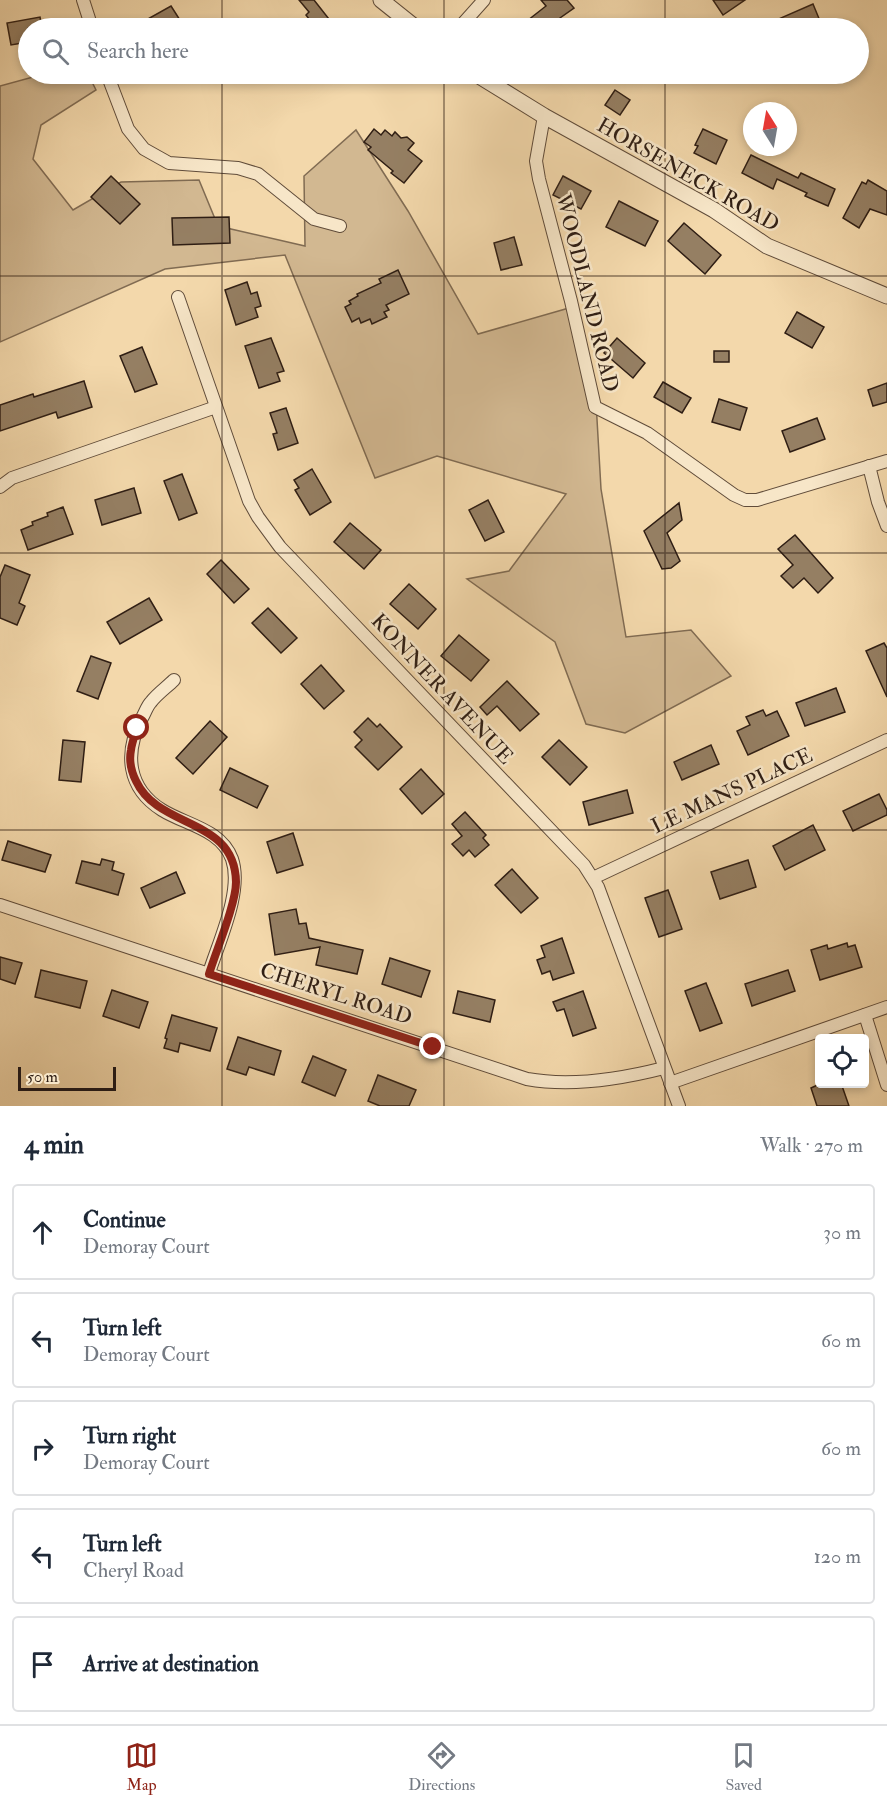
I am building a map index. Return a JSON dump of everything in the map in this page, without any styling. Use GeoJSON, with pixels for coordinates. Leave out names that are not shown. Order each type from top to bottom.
{"type":"FeatureCollection","features":[{"type":"Feature","properties":{"kind":"street"},"geometry":{"type":"LineString","coordinates":[[83,0],[89,18]]}},
{"type":"Feature","properties":{"kind":"street"},"geometry":{"type":"LineString","coordinates":[[381,0],[404,18]]}},
{"type":"Feature","properties":{"kind":"street"},"geometry":{"type":"LineString","coordinates":[[468,18],[484,0]]}},
{"type":"Feature","properties":{"kind":"street"},"geometry":{"type":"LineString","coordinates":[[111,84],[128,129],[144,149],[169,164],[238,168],[258,174],[314,219],[340,226]]}},
{"type":"Feature","properties":{"kind":"street","name":"HORSENECK ROAD"},"geometry":{"type":"LineString","coordinates":[[492,84],[544,116],[714,210],[767,246],[887,296]]}},
{"type":"Feature","properties":{"kind":"street","name":"WOODLAND ROAD"},"geometry":{"type":"LineString","coordinates":[[544,116],[536,161],[539,180],[571,301],[595,408],[647,433],[734,495],[745,500],[758,500],[887,461]]}},
{"type":"Feature","properties":{"kind":"street","name":"KONNER AVENUE"},"geometry":{"type":"LineString","coordinates":[[178,297],[249,501],[258,517],[280,548],[584,865],[598,887],[679,1106]]}},
{"type":"Feature","properties":{"kind":"street"},"geometry":{"type":"LineString","coordinates":[[0,487],[12,478],[216,407]]}},
{"type":"Feature","properties":{"kind":"street"},"geometry":{"type":"LineString","coordinates":[[869,466],[887,526]]}},
{"type":"Feature","properties":{"kind":"street"},"geometry":{"type":"LineString","coordinates":[[174,680],[150,703],[137,728],[131,749],[131,767],[141,791],[148,799],[171,815],[216,837],[232,860],[236,875],[235,893],[209,974]]}},
{"type":"Feature","properties":{"kind":"street","name":"LE MANS PLACE"},"geometry":{"type":"LineString","coordinates":[[593,878],[887,740]]}},
{"type":"Feature","properties":{"kind":"street","name":"CHERYL ROAD"},"geometry":{"type":"LineString","coordinates":[[0,905],[526,1078],[554,1082],[614,1078],[664,1068]]}},
{"type":"Feature","properties":{"kind":"street"},"geometry":{"type":"LineString","coordinates":[[670,1083],[887,1007]]}},
{"type":"Feature","properties":{"kind":"street"},"geometry":{"type":"LineString","coordinates":[[865,1015],[887,1085]]}},
{"type":"Feature","properties":{"kind":"shaded area"},"geometry":{"type":"Polygon","coordinates":[[[18,81],[18,84],[93,84],[96,90],[41,125],[33,159],[73,210],[121,182],[199,180],[218,226],[305,246],[304,176],[356,130],[408,211],[478,334],[569,308],[596,402],[601,489],[626,637],[691,630],[731,676],[625,733],[586,724],[555,642],[467,579],[509,571],[566,494],[437,456],[375,478],[285,255],[165,269],[0,342],[0,86],[18,81]]]}},
{"type":"Feature","properties":{"kind":"building"},"geometry":{"type":"Polygon","coordinates":[[[299,0],[314,0],[328,18],[308,18],[306,15],[309,12],[299,0]]]}},
{"type":"Feature","properties":{"kind":"building"},"geometry":{"type":"Polygon","coordinates":[[[541,0],[567,0],[574,8],[560,18],[531,18],[546,6],[541,0]]]}},
{"type":"Feature","properties":{"kind":"building"},"geometry":{"type":"Polygon","coordinates":[[[713,0],[745,0],[723,15],[713,0]]]}},
{"type":"Feature","properties":{"kind":"building"},"geometry":{"type":"Polygon","coordinates":[[[813,4],[819,18],[781,18],[813,4]]]}},
{"type":"Feature","properties":{"kind":"building"},"geometry":{"type":"Polygon","coordinates":[[[171,6],[179,18],[150,18],[171,6]]]}},
{"type":"Feature","properties":{"kind":"building"},"geometry":{"type":"Polygon","coordinates":[[[18,21],[18,44],[11,45],[7,23],[18,21]]]}},
{"type":"Feature","properties":{"kind":"building"},"geometry":{"type":"Polygon","coordinates":[[[615,90],[630,100],[620,115],[605,105],[615,90]]]}},
{"type":"Feature","properties":{"kind":"building"},"geometry":{"type":"Polygon","coordinates":[[[374,129],[381,135],[385,130],[392,136],[395,132],[401,138],[407,137],[414,143],[408,150],[422,161],[404,183],[368,150],[371,147],[364,142],[374,129]]]}},
{"type":"Feature","properties":{"kind":"building"},"geometry":{"type":"Polygon","coordinates":[[[703,129],[727,140],[716,164],[694,153],[698,146],[695,145],[703,129]]]}},
{"type":"Feature","properties":{"kind":"building"},"geometry":{"type":"Polygon","coordinates":[[[750,156],[753,156],[798,178],[801,173],[835,189],[828,206],[805,196],[807,193],[777,179],[773,189],[742,173],[750,156]]]}},
{"type":"Feature","properties":{"kind":"building"},"geometry":{"type":"Polygon","coordinates":[[[111,176],[140,204],[120,224],[91,197],[111,176]]]}},
{"type":"Feature","properties":{"kind":"building"},"geometry":{"type":"Polygon","coordinates":[[[563,176],[591,191],[581,209],[553,195],[563,176]]]}},
{"type":"Feature","properties":{"kind":"building"},"geometry":{"type":"Polygon","coordinates":[[[868,180],[887,191],[887,215],[870,209],[859,228],[843,218],[862,182],[866,184],[868,180]]]}},
{"type":"Feature","properties":{"kind":"building"},"geometry":{"type":"Polygon","coordinates":[[[619,201],[658,221],[645,246],[606,227],[619,201]]]}},
{"type":"Feature","properties":{"kind":"building"},"geometry":{"type":"Polygon","coordinates":[[[229,217],[230,243],[173,245],[172,218],[229,217]]]}},
{"type":"Feature","properties":{"kind":"building"},"geometry":{"type":"Polygon","coordinates":[[[684,223],[721,255],[705,274],[668,241],[684,223]]]}},
{"type":"Feature","properties":{"kind":"building"},"geometry":{"type":"Polygon","coordinates":[[[514,237],[522,265],[501,270],[494,243],[514,237]]]}},
{"type":"Feature","properties":{"kind":"building"},"geometry":{"type":"Polygon","coordinates":[[[398,270],[409,294],[386,305],[389,310],[384,312],[387,317],[372,324],[370,319],[361,323],[359,318],[352,322],[345,307],[351,304],[349,301],[358,296],[357,294],[381,283],[379,279],[398,270]]]}},
{"type":"Feature","properties":{"kind":"building"},"geometry":{"type":"Polygon","coordinates":[[[247,282],[251,294],[257,292],[261,306],[255,308],[258,317],[236,325],[225,290],[247,282]]]}},
{"type":"Feature","properties":{"kind":"building"},"geometry":{"type":"Polygon","coordinates":[[[797,312],[824,327],[812,348],[785,333],[797,312]]]}},
{"type":"Feature","properties":{"kind":"building"},"geometry":{"type":"Polygon","coordinates":[[[271,338],[284,371],[277,373],[280,381],[259,388],[245,346],[271,338]]]}},
{"type":"Feature","properties":{"kind":"building"},"geometry":{"type":"Polygon","coordinates":[[[617,338],[645,363],[633,378],[604,353],[617,338]]]}},
{"type":"Feature","properties":{"kind":"building"},"geometry":{"type":"Polygon","coordinates":[[[142,347],[157,384],[135,392],[120,356],[142,347]]]}},
{"type":"Feature","properties":{"kind":"building"},"geometry":{"type":"Polygon","coordinates":[[[714,351],[729,351],[729,362],[714,362],[714,351]]]}},
{"type":"Feature","properties":{"kind":"building"},"geometry":{"type":"Polygon","coordinates":[[[84,381],[92,407],[58,418],[56,412],[0,431],[0,405],[84,381]]]}},
{"type":"Feature","properties":{"kind":"building"},"geometry":{"type":"Polygon","coordinates":[[[663,382],[691,398],[682,413],[654,397],[663,382]]]}},
{"type":"Feature","properties":{"kind":"building"},"geometry":{"type":"Polygon","coordinates":[[[887,383],[887,402],[873,406],[868,390],[887,383]]]}},
{"type":"Feature","properties":{"kind":"building"},"geometry":{"type":"Polygon","coordinates":[[[719,399],[747,408],[740,430],[712,422],[719,399]]]}},
{"type":"Feature","properties":{"kind":"building"},"geometry":{"type":"Polygon","coordinates":[[[286,408],[298,443],[278,450],[273,434],[277,433],[270,413],[286,408]]]}},
{"type":"Feature","properties":{"kind":"building"},"geometry":{"type":"Polygon","coordinates":[[[817,418],[825,439],[790,452],[782,431],[817,418]]]}},
{"type":"Feature","properties":{"kind":"building"},"geometry":{"type":"Polygon","coordinates":[[[312,469],[331,502],[310,515],[295,490],[299,488],[294,480],[312,469]]]}},
{"type":"Feature","properties":{"kind":"building"},"geometry":{"type":"Polygon","coordinates":[[[182,474],[197,513],[179,520],[164,481],[182,474]]]}},
{"type":"Feature","properties":{"kind":"building"},"geometry":{"type":"Polygon","coordinates":[[[134,488],[141,513],[102,525],[95,500],[134,488]]]}},
{"type":"Feature","properties":{"kind":"building"},"geometry":{"type":"Polygon","coordinates":[[[488,500],[504,532],[485,541],[469,510],[488,500]]]}},
{"type":"Feature","properties":{"kind":"building"},"geometry":{"type":"Polygon","coordinates":[[[679,503],[682,520],[667,533],[680,561],[671,568],[662,569],[644,531],[679,503]]]}},
{"type":"Feature","properties":{"kind":"building"},"geometry":{"type":"Polygon","coordinates":[[[63,507],[73,534],[28,550],[21,530],[33,525],[32,522],[48,516],[47,513],[63,507]]]}},
{"type":"Feature","properties":{"kind":"building"},"geometry":{"type":"Polygon","coordinates":[[[350,523],[381,550],[364,569],[334,542],[350,523]]]}},
{"type":"Feature","properties":{"kind":"building"},"geometry":{"type":"Polygon","coordinates":[[[795,535],[833,578],[818,593],[804,578],[793,588],[781,576],[793,565],[778,549],[795,535]]]}},
{"type":"Feature","properties":{"kind":"building"},"geometry":{"type":"Polygon","coordinates":[[[221,560],[249,589],[234,603],[207,574],[221,560]]]}},
{"type":"Feature","properties":{"kind":"building"},"geometry":{"type":"Polygon","coordinates":[[[5,565],[30,575],[19,603],[25,606],[17,625],[0,618],[0,577],[5,565]]]}},
{"type":"Feature","properties":{"kind":"building"},"geometry":{"type":"Polygon","coordinates":[[[409,584],[436,609],[418,629],[390,604],[409,584]]]}},
{"type":"Feature","properties":{"kind":"building"},"geometry":{"type":"Polygon","coordinates":[[[149,598],[162,620],[120,644],[107,622],[149,598]]]}},
{"type":"Feature","properties":{"kind":"building"},"geometry":{"type":"Polygon","coordinates":[[[268,608],[297,638],[281,653],[252,623],[268,608]]]}},
{"type":"Feature","properties":{"kind":"building"},"geometry":{"type":"Polygon","coordinates":[[[459,635],[489,660],[471,681],[441,656],[459,635]]]}},
{"type":"Feature","properties":{"kind":"building"},"geometry":{"type":"Polygon","coordinates":[[[884,643],[887,648],[887,697],[866,651],[884,643]]]}},
{"type":"Feature","properties":{"kind":"building"},"geometry":{"type":"Polygon","coordinates":[[[91,656],[111,663],[98,699],[77,691],[91,656]]]}},
{"type":"Feature","properties":{"kind":"building"},"geometry":{"type":"Polygon","coordinates":[[[321,665],[344,691],[324,709],[301,684],[321,665]]]}},
{"type":"Feature","properties":{"kind":"building"},"geometry":{"type":"Polygon","coordinates":[[[507,681],[539,714],[520,731],[497,706],[487,715],[480,707],[507,681]]]}},
{"type":"Feature","properties":{"kind":"building"},"geometry":{"type":"Polygon","coordinates":[[[836,688],[845,712],[805,726],[796,703],[836,688]]]}},
{"type":"Feature","properties":{"kind":"building"},"geometry":{"type":"Polygon","coordinates":[[[763,710],[766,716],[777,711],[789,736],[748,755],[737,731],[750,725],[746,717],[763,710]]]}},
{"type":"Feature","properties":{"kind":"building"},"geometry":{"type":"Polygon","coordinates":[[[368,718],[377,727],[380,724],[402,747],[378,770],[355,747],[362,740],[354,732],[368,718]]]}},
{"type":"Feature","properties":{"kind":"building"},"geometry":{"type":"Polygon","coordinates":[[[210,721],[227,737],[193,774],[176,758],[210,721]]]}},
{"type":"Feature","properties":{"kind":"building"},"geometry":{"type":"Polygon","coordinates":[[[63,740],[85,742],[81,782],[59,780],[63,740]]]}},
{"type":"Feature","properties":{"kind":"building"},"geometry":{"type":"Polygon","coordinates":[[[559,740],[587,767],[570,785],[542,757],[559,740]]]}},
{"type":"Feature","properties":{"kind":"building"},"geometry":{"type":"Polygon","coordinates":[[[711,745],[719,764],[682,780],[674,762],[711,745]]]}},
{"type":"Feature","properties":{"kind":"building"},"geometry":{"type":"Polygon","coordinates":[[[230,768],[268,786],[257,808],[220,790],[230,768]]]}},
{"type":"Feature","properties":{"kind":"building"},"geometry":{"type":"Polygon","coordinates":[[[421,769],[444,794],[422,814],[400,789],[421,769]]]}},
{"type":"Feature","properties":{"kind":"building"},"geometry":{"type":"Polygon","coordinates":[[[627,790],[633,813],[589,825],[583,802],[627,790]]]}},
{"type":"Feature","properties":{"kind":"building"},"geometry":{"type":"Polygon","coordinates":[[[879,794],[887,815],[853,831],[843,811],[879,794]]]}},
{"type":"Feature","properties":{"kind":"building"},"geometry":{"type":"Polygon","coordinates":[[[465,812],[486,835],[483,838],[489,845],[475,857],[469,850],[463,856],[452,844],[462,836],[452,824],[465,812]]]}},
{"type":"Feature","properties":{"kind":"building"},"geometry":{"type":"Polygon","coordinates":[[[813,825],[825,850],[785,870],[773,846],[813,825]]]}},
{"type":"Feature","properties":{"kind":"building"},"geometry":{"type":"Polygon","coordinates":[[[293,833],[303,865],[277,873],[267,842],[293,833]]]}},
{"type":"Feature","properties":{"kind":"building"},"geometry":{"type":"Polygon","coordinates":[[[8,841],[51,855],[45,872],[2,860],[8,841]]]}},
{"type":"Feature","properties":{"kind":"building"},"geometry":{"type":"Polygon","coordinates":[[[102,859],[114,862],[112,870],[124,874],[118,895],[76,883],[82,861],[100,865],[102,859]]]}},
{"type":"Feature","properties":{"kind":"building"},"geometry":{"type":"Polygon","coordinates":[[[748,860],[756,887],[720,899],[711,872],[748,860]]]}},
{"type":"Feature","properties":{"kind":"building"},"geometry":{"type":"Polygon","coordinates":[[[512,869],[538,898],[521,913],[495,885],[512,869]]]}},
{"type":"Feature","properties":{"kind":"building"},"geometry":{"type":"Polygon","coordinates":[[[176,872],[185,893],[150,908],[141,888],[176,872]]]}},
{"type":"Feature","properties":{"kind":"building"},"geometry":{"type":"Polygon","coordinates":[[[668,890],[682,929],[659,937],[645,898],[668,890]]]}},
{"type":"Feature","properties":{"kind":"building"},"geometry":{"type":"Polygon","coordinates":[[[296,909],[299,924],[306,923],[309,938],[363,950],[357,974],[316,965],[320,947],[275,955],[269,914],[296,909]]]}},
{"type":"Feature","properties":{"kind":"building"},"geometry":{"type":"Polygon","coordinates":[[[562,938],[574,973],[553,980],[550,971],[542,974],[537,960],[545,957],[541,946],[562,938]]]}},
{"type":"Feature","properties":{"kind":"building"},"geometry":{"type":"Polygon","coordinates":[[[847,943],[848,947],[855,945],[862,967],[820,980],[811,950],[827,945],[828,949],[847,943]]]}},
{"type":"Feature","properties":{"kind":"building"},"geometry":{"type":"Polygon","coordinates":[[[0,957],[22,963],[15,984],[0,979],[0,957]]]}},
{"type":"Feature","properties":{"kind":"building"},"geometry":{"type":"Polygon","coordinates":[[[390,958],[430,971],[421,997],[382,984],[390,958]]]}},
{"type":"Feature","properties":{"kind":"building"},"geometry":{"type":"Polygon","coordinates":[[[41,970],[87,981],[80,1008],[35,997],[41,970]]]}},
{"type":"Feature","properties":{"kind":"building"},"geometry":{"type":"Polygon","coordinates":[[[788,970],[795,991],[752,1006],[745,984],[788,970]]]}},
{"type":"Feature","properties":{"kind":"building"},"geometry":{"type":"Polygon","coordinates":[[[706,983],[722,1023],[700,1031],[685,991],[706,983]]]}},
{"type":"Feature","properties":{"kind":"building"},"geometry":{"type":"Polygon","coordinates":[[[112,990],[148,1002],[139,1028],[103,1016],[112,990]]]}},
{"type":"Feature","properties":{"kind":"building"},"geometry":{"type":"Polygon","coordinates":[[[458,991],[495,1000],[490,1022],[453,1013],[458,991]]]}},
{"type":"Feature","properties":{"kind":"building"},"geometry":{"type":"Polygon","coordinates":[[[583,991],[596,1028],[573,1036],[564,1009],[557,1011],[553,1002],[583,991]]]}},
{"type":"Feature","properties":{"kind":"building"},"geometry":{"type":"Polygon","coordinates":[[[172,1015],[217,1028],[210,1051],[180,1043],[178,1052],[164,1048],[172,1015]]]}},
{"type":"Feature","properties":{"kind":"building"},"geometry":{"type":"Polygon","coordinates":[[[238,1037],[281,1051],[274,1075],[249,1067],[246,1075],[227,1069],[238,1037]]]}},
{"type":"Feature","properties":{"kind":"building"},"geometry":{"type":"Polygon","coordinates":[[[313,1056],[346,1070],[335,1096],[302,1082],[313,1056]]]}},
{"type":"Feature","properties":{"kind":"building"},"geometry":{"type":"Polygon","coordinates":[[[378,1075],[416,1090],[409,1106],[380,1106],[368,1101],[378,1075]]]}},
{"type":"Feature","properties":{"kind":"building"},"geometry":{"type":"Polygon","coordinates":[[[815,1086],[815,1088],[843,1088],[849,1106],[817,1106],[811,1088],[815,1086]]]}},
{"type":"Feature","properties":{"kind":"route"},"geometry":{"type":"LineString","coordinates":[[137,728],[130,758],[134,777],[141,791],[161,809],[216,837],[232,860],[236,875],[235,893],[209,974],[433,1047]]}}]}
